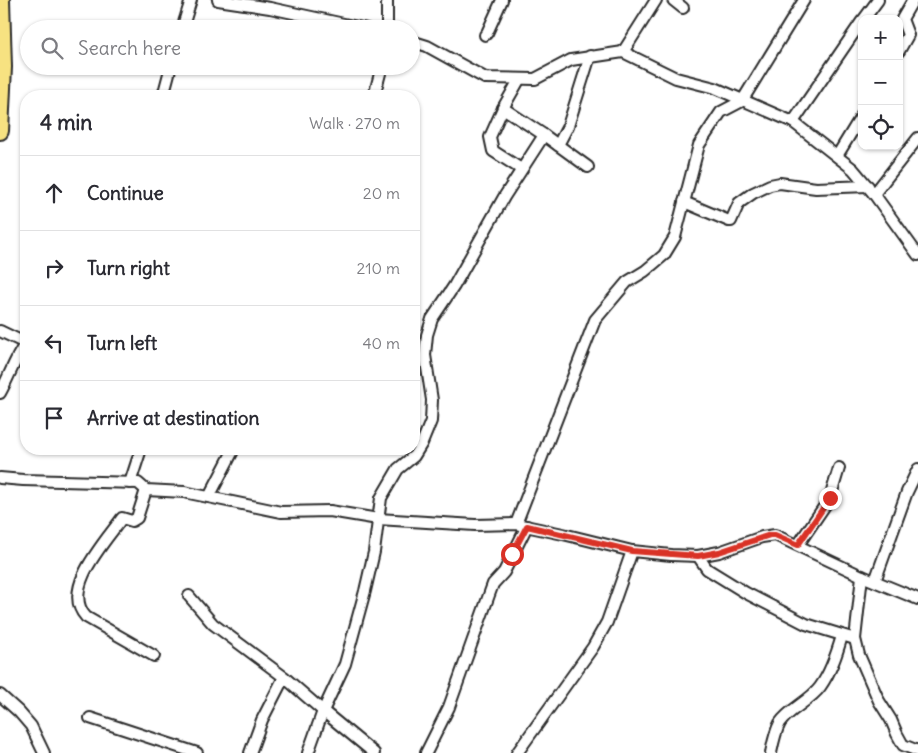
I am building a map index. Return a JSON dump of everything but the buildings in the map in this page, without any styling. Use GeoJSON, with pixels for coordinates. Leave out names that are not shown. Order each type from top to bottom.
{"type":"FeatureCollection","features":[{"type":"Feature","properties":{"kind":"highway"},"geometry":{"type":"LineString","coordinates":[[0,131],[3,67],[1,0]]}},
{"type":"Feature","properties":{"kind":"street"},"geometry":{"type":"LineString","coordinates":[[185,20],[191,0]]}},
{"type":"Feature","properties":{"kind":"street"},"geometry":{"type":"LineString","coordinates":[[218,0],[270,8],[325,20]]}},
{"type":"Feature","properties":{"kind":"street"},"geometry":{"type":"LineString","coordinates":[[386,20],[387,0]]}},
{"type":"Feature","properties":{"kind":"street"},"geometry":{"type":"LineString","coordinates":[[485,35],[502,0]]}},
{"type":"Feature","properties":{"kind":"street"},"geometry":{"type":"LineString","coordinates":[[623,52],[656,0]]}},
{"type":"Feature","properties":{"kind":"street"},"geometry":{"type":"LineString","coordinates":[[674,0],[683,8]]}},
{"type":"Feature","properties":{"kind":"street"},"geometry":{"type":"LineString","coordinates":[[426,753],[449,707],[493,584],[504,572],[595,320],[627,282],[664,255],[675,236],[699,145],[721,112],[742,100],[804,0]]}},
{"type":"Feature","properties":{"kind":"street"},"geometry":{"type":"LineString","coordinates":[[867,15],[878,0]]}},
{"type":"Feature","properties":{"kind":"street"},"geometry":{"type":"LineString","coordinates":[[903,17],[913,0]]}},
{"type":"Feature","properties":{"kind":"street"},"geometry":{"type":"LineString","coordinates":[[903,22],[908,35],[903,44]]}},
{"type":"Feature","properties":{"kind":"street"},"geometry":{"type":"LineString","coordinates":[[794,122],[858,27]]}},
{"type":"Feature","properties":{"kind":"street"},"geometry":{"type":"LineString","coordinates":[[420,44],[486,78],[535,80],[571,60],[623,52],[676,78],[715,88],[794,122],[853,169],[871,190],[918,255]]}},
{"type":"Feature","properties":{"kind":"street"},"geometry":{"type":"LineString","coordinates":[[558,144],[568,126],[590,56]]}},
{"type":"Feature","properties":{"kind":"street"},"geometry":{"type":"LineString","coordinates":[[165,90],[169,75]]}},
{"type":"Feature","properties":{"kind":"street"},"geometry":{"type":"LineString","coordinates":[[376,90],[380,75]]}},
{"type":"Feature","properties":{"kind":"street"},"geometry":{"type":"LineString","coordinates":[[519,80],[503,108],[490,137],[490,145],[493,151],[521,169]]}},
{"type":"Feature","properties":{"kind":"street"},"geometry":{"type":"LineString","coordinates":[[503,108],[588,166]]}},
{"type":"Feature","properties":{"kind":"street"},"geometry":{"type":"LineString","coordinates":[[837,156],[858,122]]}},
{"type":"Feature","properties":{"kind":"street"},"geometry":{"type":"LineString","coordinates":[[420,446],[431,421],[432,400],[425,355],[427,335],[432,320],[521,169],[544,135]]}},
{"type":"Feature","properties":{"kind":"street"},"geometry":{"type":"LineString","coordinates":[[684,202],[729,221],[739,203],[753,193],[770,185],[780,183],[816,188],[871,190],[918,138]]}},
{"type":"Feature","properties":{"kind":"street"},"geometry":{"type":"LineString","coordinates":[[0,331],[20,340]]}},
{"type":"Feature","properties":{"kind":"street"},"geometry":{"type":"LineString","coordinates":[[0,393],[20,355]]}},
{"type":"Feature","properties":{"kind":"street"},"geometry":{"type":"LineString","coordinates":[[130,483],[139,455]]}},
{"type":"Feature","properties":{"kind":"street"},"geometry":{"type":"LineString","coordinates":[[208,497],[231,455]]}},
{"type":"Feature","properties":{"kind":"street"},"geometry":{"type":"LineString","coordinates":[[308,753],[323,711],[345,664],[366,591],[374,552],[381,498],[398,469],[415,455]]}},
{"type":"Feature","properties":{"kind":"street"},"geometry":{"type":"LineString","coordinates":[[798,545],[830,498],[839,468]]}},
{"type":"Feature","properties":{"kind":"street"},"geometry":{"type":"LineString","coordinates":[[875,581],[907,492],[918,469]]}},
{"type":"Feature","properties":{"kind":"street"},"geometry":{"type":"LineString","coordinates":[[0,478],[138,483],[146,490],[184,492],[281,512],[330,512],[378,519],[475,525],[521,525],[632,551],[698,556],[719,552],[775,535],[918,600]]}},
{"type":"Feature","properties":{"kind":"street"},"geometry":{"type":"LineString","coordinates":[[146,490],[137,518],[132,521],[122,518],[89,562],[80,582],[78,595],[82,613],[86,617],[154,656]]}},
{"type":"Feature","properties":{"kind":"street"},"geometry":{"type":"LineString","coordinates":[[517,753],[593,647],[603,630],[632,551]]}},
{"type":"Feature","properties":{"kind":"street"},"geometry":{"type":"LineString","coordinates":[[698,556],[707,568],[746,593],[806,624],[855,639]]}},
{"type":"Feature","properties":{"kind":"street"},"geometry":{"type":"LineString","coordinates":[[862,576],[855,639],[859,655],[896,734],[904,745],[918,751]]}},
{"type":"Feature","properties":{"kind":"street"},"geometry":{"type":"LineString","coordinates":[[189,596],[213,624],[284,677],[374,753]]}},
{"type":"Feature","properties":{"kind":"street"},"geometry":{"type":"LineString","coordinates":[[771,753],[781,721],[808,700],[821,686],[837,654],[842,636]]}},
{"type":"Feature","properties":{"kind":"street"},"geometry":{"type":"LineString","coordinates":[[250,753],[262,720],[284,677]]}},
{"type":"Feature","properties":{"kind":"street"},"geometry":{"type":"LineString","coordinates":[[0,695],[31,726],[44,753]]}},
{"type":"Feature","properties":{"kind":"street"},"geometry":{"type":"LineString","coordinates":[[90,718],[173,749],[197,753]]}},
{"type":"Feature","properties":{"kind":"route"},"geometry":{"type":"LineString","coordinates":[[512,554],[527,526],[632,551],[671,555],[698,556],[719,552],[762,536],[770,535],[775,535],[798,545],[830,498]]}}]}
